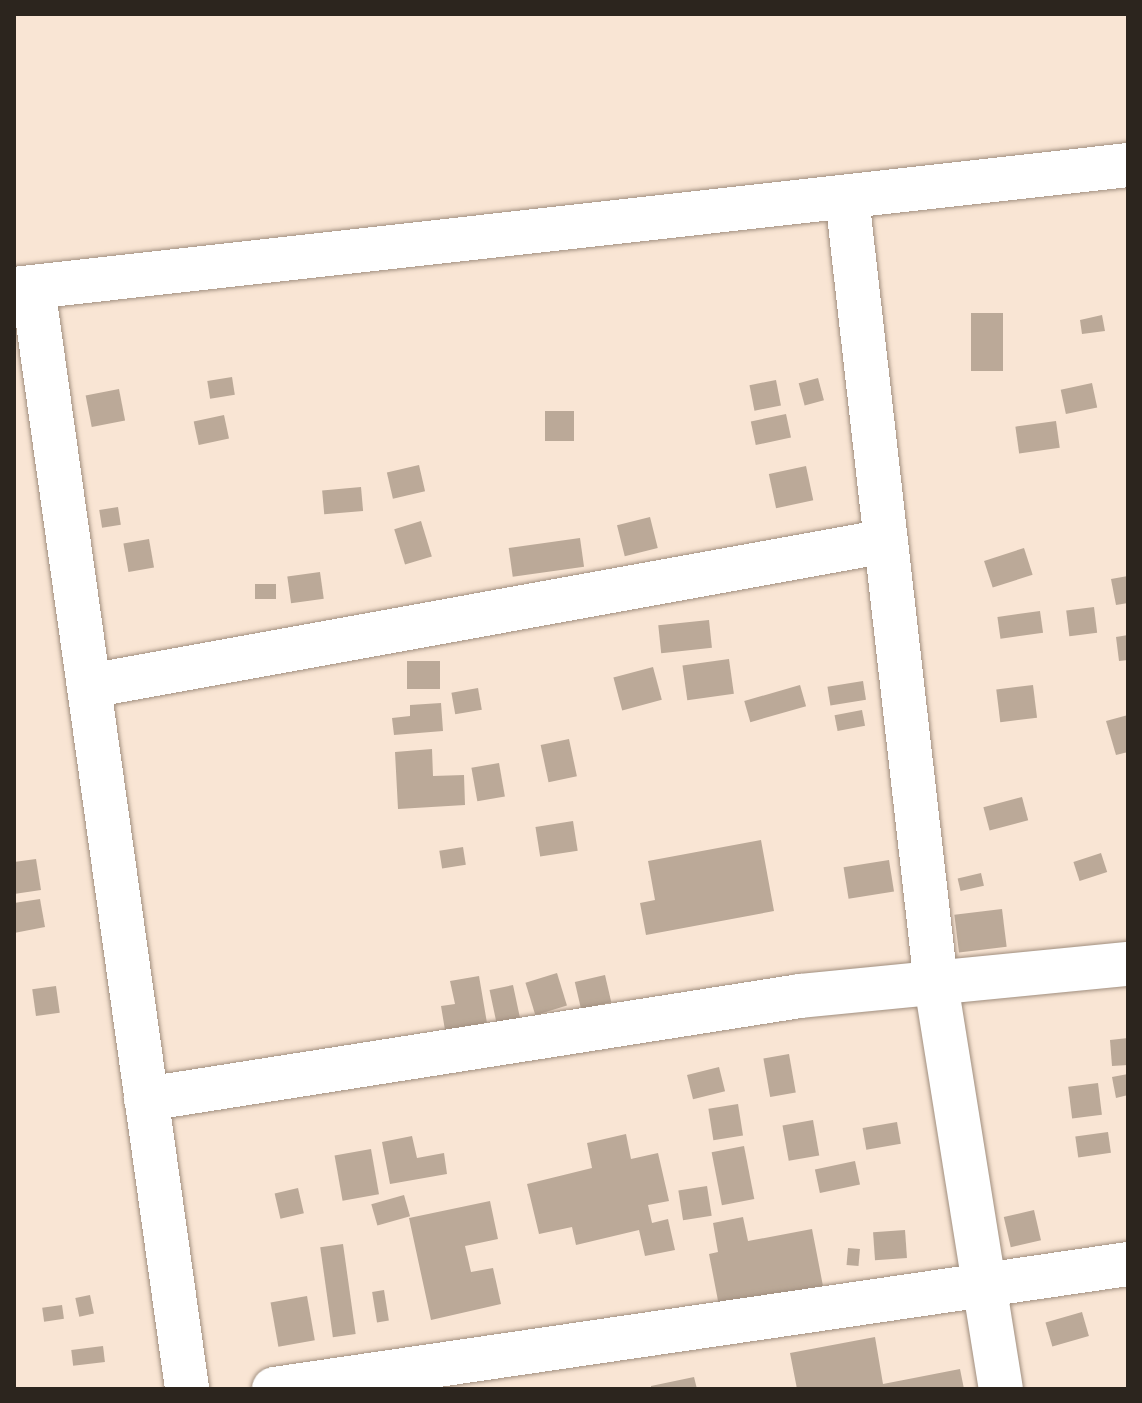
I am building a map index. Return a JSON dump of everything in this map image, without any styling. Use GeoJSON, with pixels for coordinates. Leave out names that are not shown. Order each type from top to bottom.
{"type":"FeatureCollection","features":[{"type":"Feature","properties":{"kind":"street"},"geometry":{"type":"LineString","coordinates":[[187,1389],[89,686],[23,288],[1128,167]]}},
{"type":"Feature","properties":{"kind":"street"},"geometry":{"type":"LineString","coordinates":[[847,197],[936,984],[1001,1389]]}},
{"type":"Feature","properties":{"kind":"street"},"geometry":{"type":"LineString","coordinates":[[89,686],[886,541]]}},
{"type":"Feature","properties":{"kind":"street"},"geometry":{"type":"LineString","coordinates":[[146,1099],[800,996],[1128,964]]}},
{"type":"Feature","properties":{"kind":"street"},"geometry":{"type":"LineString","coordinates":[[274,1389],[1128,1264]]}},
{"type":"Feature","properties":{"kind":"building"},"geometry":{"type":"Polygon","coordinates":[[[971,313],[1003,313],[1003,371],[971,371],[971,313]]]}},
{"type":"Feature","properties":{"kind":"building"},"geometry":{"type":"Polygon","coordinates":[[[1102,315],[1105,331],[1082,334],[1080,320],[1102,315]]]}},
{"type":"Feature","properties":{"kind":"building"},"geometry":{"type":"Polygon","coordinates":[[[232,377],[235,395],[210,399],[207,381],[232,377]]]}},
{"type":"Feature","properties":{"kind":"building"},"geometry":{"type":"Polygon","coordinates":[[[818,378],[824,400],[805,405],[799,383],[818,378]]]}},
{"type":"Feature","properties":{"kind":"building"},"geometry":{"type":"Polygon","coordinates":[[[776,380],[781,406],[754,411],[749,385],[776,380]]]}},
{"type":"Feature","properties":{"kind":"building"},"geometry":{"type":"Polygon","coordinates":[[[1092,383],[1097,407],[1066,414],[1061,390],[1092,383]]]}},
{"type":"Feature","properties":{"kind":"building"},"geometry":{"type":"Polygon","coordinates":[[[119,389],[125,420],[92,427],[86,395],[119,389]]]}},
{"type":"Feature","properties":{"kind":"building"},"geometry":{"type":"Polygon","coordinates":[[[545,411],[574,411],[574,441],[545,441],[545,411]]]}},
{"type":"Feature","properties":{"kind":"building"},"geometry":{"type":"Polygon","coordinates":[[[786,414],[791,437],[756,445],[751,421],[786,414]]]}},
{"type":"Feature","properties":{"kind":"building"},"geometry":{"type":"Polygon","coordinates":[[[224,415],[229,438],[199,445],[194,421],[224,415]]]}},
{"type":"Feature","properties":{"kind":"building"},"geometry":{"type":"Polygon","coordinates":[[[1056,421],[1060,448],[1019,453],[1015,427],[1056,421]]]}},
{"type":"Feature","properties":{"kind":"building"},"geometry":{"type":"Polygon","coordinates":[[[419,465],[425,491],[393,499],[387,472],[419,465]]]}},
{"type":"Feature","properties":{"kind":"building"},"geometry":{"type":"Polygon","coordinates":[[[806,466],[813,500],[776,508],[769,474],[806,466]]]}},
{"type":"Feature","properties":{"kind":"building"},"geometry":{"type":"Polygon","coordinates":[[[361,487],[363,511],[324,514],[322,490],[361,487]]]}},
{"type":"Feature","properties":{"kind":"building"},"geometry":{"type":"Polygon","coordinates":[[[118,507],[121,525],[102,528],[99,510],[118,507]]]}},
{"type":"Feature","properties":{"kind":"building"},"geometry":{"type":"Polygon","coordinates":[[[650,517],[658,548],[625,556],[617,525],[650,517]]]}},
{"type":"Feature","properties":{"kind":"building"},"geometry":{"type":"Polygon","coordinates":[[[421,521],[432,556],[405,565],[394,529],[421,521]]]}},
{"type":"Feature","properties":{"kind":"building"},"geometry":{"type":"Polygon","coordinates":[[[580,538],[584,567],[513,577],[509,548],[580,538]]]}},
{"type":"Feature","properties":{"kind":"building"},"geometry":{"type":"Polygon","coordinates":[[[149,539],[154,568],[128,572],[123,544],[149,539]]]}},
{"type":"Feature","properties":{"kind":"building"},"geometry":{"type":"Polygon","coordinates":[[[1024,548],[1033,575],[993,588],[984,561],[1024,548]]]}},
{"type":"Feature","properties":{"kind":"building"},"geometry":{"type":"Polygon","coordinates":[[[320,572],[324,599],[291,603],[287,577],[320,572]]]}},
{"type":"Feature","properties":{"kind":"building"},"geometry":{"type":"Polygon","coordinates":[[[1128,576],[1128,603],[1116,605],[1111,579],[1128,576]]]}},
{"type":"Feature","properties":{"kind":"building"},"geometry":{"type":"Polygon","coordinates":[[[255,584],[276,584],[276,599],[255,599],[255,584]]]}},
{"type":"Feature","properties":{"kind":"building"},"geometry":{"type":"Polygon","coordinates":[[[1094,607],[1097,633],[1069,636],[1066,610],[1094,607]]]}},
{"type":"Feature","properties":{"kind":"building"},"geometry":{"type":"Polygon","coordinates":[[[1040,611],[1043,633],[1000,639],[997,617],[1040,611]]]}},
{"type":"Feature","properties":{"kind":"building"},"geometry":{"type":"Polygon","coordinates":[[[709,620],[712,648],[661,653],[658,625],[709,620]]]}},
{"type":"Feature","properties":{"kind":"building"},"geometry":{"type":"Polygon","coordinates":[[[1128,635],[1128,660],[1119,661],[1116,637],[1128,635]]]}},
{"type":"Feature","properties":{"kind":"building"},"geometry":{"type":"Polygon","coordinates":[[[729,659],[734,694],[687,700],[682,666],[729,659]]]}},
{"type":"Feature","properties":{"kind":"building"},"geometry":{"type":"Polygon","coordinates":[[[407,661],[440,661],[440,689],[407,689],[407,661]]]}},
{"type":"Feature","properties":{"kind":"building"},"geometry":{"type":"Polygon","coordinates":[[[653,667],[662,700],[622,710],[613,678],[653,667]]]}},
{"type":"Feature","properties":{"kind":"building"},"geometry":{"type":"Polygon","coordinates":[[[863,681],[866,700],[830,705],[827,687],[863,681]]]}},
{"type":"Feature","properties":{"kind":"building"},"geometry":{"type":"Polygon","coordinates":[[[800,685],[806,706],[750,722],[744,701],[800,685]]]}},
{"type":"Feature","properties":{"kind":"building"},"geometry":{"type":"Polygon","coordinates":[[[1033,685],[1037,718],[1000,722],[996,690],[1033,685]]]}},
{"type":"Feature","properties":{"kind":"building"},"geometry":{"type":"Polygon","coordinates":[[[478,688],[482,710],[455,714],[451,693],[478,688]]]}},
{"type":"Feature","properties":{"kind":"building"},"geometry":{"type":"Polygon","coordinates":[[[441,703],[443,731],[394,735],[392,718],[410,716],[410,705],[441,703]]]}},
{"type":"Feature","properties":{"kind":"building"},"geometry":{"type":"Polygon","coordinates":[[[862,710],[865,726],[838,731],[835,715],[862,710]]]}},
{"type":"Feature","properties":{"kind":"building"},"geometry":{"type":"Polygon","coordinates":[[[1128,715],[1128,752],[1116,755],[1106,721],[1128,715]]]}},
{"type":"Feature","properties":{"kind":"building"},"geometry":{"type":"Polygon","coordinates":[[[569,739],[577,776],[549,782],[541,745],[569,739]]]}},
{"type":"Feature","properties":{"kind":"building"},"geometry":{"type":"Polygon","coordinates":[[[432,749],[433,776],[464,775],[465,805],[398,809],[395,752],[432,749]]]}},
{"type":"Feature","properties":{"kind":"building"},"geometry":{"type":"Polygon","coordinates":[[[499,763],[505,796],[477,801],[471,768],[499,763]]]}},
{"type":"Feature","properties":{"kind":"building"},"geometry":{"type":"Polygon","coordinates":[[[1022,797],[1028,820],[990,831],[983,807],[1022,797]]]}},
{"type":"Feature","properties":{"kind":"building"},"geometry":{"type":"Polygon","coordinates":[[[573,821],[578,851],[540,857],[535,827],[573,821]]]}},
{"type":"Feature","properties":{"kind":"building"},"geometry":{"type":"Polygon","coordinates":[[[761,840],[774,911],[646,935],[640,903],[655,900],[648,861],[761,840]]]}},
{"type":"Feature","properties":{"kind":"building"},"geometry":{"type":"Polygon","coordinates":[[[463,847],[466,865],[442,869],[439,851],[463,847]]]}},
{"type":"Feature","properties":{"kind":"building"},"geometry":{"type":"Polygon","coordinates":[[[1101,853],[1107,872],[1080,881],[1073,862],[1101,853]]]}},
{"type":"Feature","properties":{"kind":"building"},"geometry":{"type":"Polygon","coordinates":[[[36,859],[41,890],[14,894],[14,862],[36,859]]]}},
{"type":"Feature","properties":{"kind":"building"},"geometry":{"type":"Polygon","coordinates":[[[889,860],[894,892],[849,899],[844,867],[889,860]]]}},
{"type":"Feature","properties":{"kind":"building"},"geometry":{"type":"Polygon","coordinates":[[[981,873],[984,886],[961,891],[958,878],[981,873]]]}},
{"type":"Feature","properties":{"kind":"building"},"geometry":{"type":"Polygon","coordinates":[[[40,899],[45,927],[14,933],[14,903],[40,899]]]}},
{"type":"Feature","properties":{"kind":"building"},"geometry":{"type":"Polygon","coordinates":[[[1002,909],[1007,947],[959,953],[954,915],[1002,909]]]}},
{"type":"Feature","properties":{"kind":"building"},"geometry":{"type":"Polygon","coordinates":[[[557,973],[567,1006],[535,1015],[525,983],[557,973]]]}},
{"type":"Feature","properties":{"kind":"building"},"geometry":{"type":"Polygon","coordinates":[[[605,975],[611,1002],[581,1009],[575,982],[605,975]]]}},
{"type":"Feature","properties":{"kind":"building"},"geometry":{"type":"Polygon","coordinates":[[[479,976],[487,1023],[445,1030],[441,1006],[455,1004],[450,981],[479,976]]]}},
{"type":"Feature","properties":{"kind":"building"},"geometry":{"type":"Polygon","coordinates":[[[513,985],[520,1018],[497,1023],[490,990],[513,985]]]}},
{"type":"Feature","properties":{"kind":"building"},"geometry":{"type":"Polygon","coordinates":[[[56,986],[60,1013],[36,1016],[32,989],[56,986]]]}},
{"type":"Feature","properties":{"kind":"building"},"geometry":{"type":"Polygon","coordinates":[[[1128,1038],[1128,1065],[1112,1066],[1110,1040],[1128,1038]]]}},
{"type":"Feature","properties":{"kind":"building"},"geometry":{"type":"Polygon","coordinates":[[[789,1054],[796,1092],[770,1097],[763,1059],[789,1054]]]}},
{"type":"Feature","properties":{"kind":"building"},"geometry":{"type":"Polygon","coordinates":[[[719,1067],[725,1091],[693,1099],[687,1075],[719,1067]]]}},
{"type":"Feature","properties":{"kind":"building"},"geometry":{"type":"Polygon","coordinates":[[[1128,1074],[1128,1095],[1116,1098],[1112,1077],[1128,1074]]]}},
{"type":"Feature","properties":{"kind":"building"},"geometry":{"type":"Polygon","coordinates":[[[1098,1083],[1102,1115],[1072,1118],[1068,1087],[1098,1083]]]}},
{"type":"Feature","properties":{"kind":"building"},"geometry":{"type":"Polygon","coordinates":[[[738,1104],[743,1136],[713,1140],[708,1109],[738,1104]]]}},
{"type":"Feature","properties":{"kind":"building"},"geometry":{"type":"Polygon","coordinates":[[[813,1120],[819,1155],[789,1161],[782,1125],[813,1120]]]}},
{"type":"Feature","properties":{"kind":"building"},"geometry":{"type":"Polygon","coordinates":[[[897,1122],[901,1144],[866,1150],[863,1128],[897,1122]]]}},
{"type":"Feature","properties":{"kind":"building"},"geometry":{"type":"Polygon","coordinates":[[[1108,1132],[1111,1153],[1078,1157],[1075,1137],[1108,1132]]]}},
{"type":"Feature","properties":{"kind":"building"},"geometry":{"type":"Polygon","coordinates":[[[626,1134],[631,1159],[658,1153],[669,1201],[648,1205],[652,1223],[668,1219],[675,1250],[645,1256],[639,1230],[576,1245],[572,1227],[539,1234],[527,1184],[592,1168],[587,1143],[626,1134]]]}},
{"type":"Feature","properties":{"kind":"building"},"geometry":{"type":"Polygon","coordinates":[[[412,1136],[417,1158],[444,1153],[447,1174],[390,1184],[382,1142],[412,1136]]]}},
{"type":"Feature","properties":{"kind":"building"},"geometry":{"type":"Polygon","coordinates":[[[744,1146],[754,1199],[722,1205],[712,1152],[744,1146]]]}},
{"type":"Feature","properties":{"kind":"building"},"geometry":{"type":"Polygon","coordinates":[[[371,1149],[379,1194],[343,1201],[335,1155],[371,1149]]]}},
{"type":"Feature","properties":{"kind":"building"},"geometry":{"type":"Polygon","coordinates":[[[855,1161],[860,1184],[820,1193],[815,1170],[855,1161]]]}},
{"type":"Feature","properties":{"kind":"building"},"geometry":{"type":"Polygon","coordinates":[[[707,1186],[712,1216],[683,1220],[678,1191],[707,1186]]]}},
{"type":"Feature","properties":{"kind":"building"},"geometry":{"type":"Polygon","coordinates":[[[298,1188],[304,1213],[280,1219],[275,1193],[298,1188]]]}},
{"type":"Feature","properties":{"kind":"building"},"geometry":{"type":"Polygon","coordinates":[[[404,1195],[410,1216],[377,1226],[371,1204],[404,1195]]]}},
{"type":"Feature","properties":{"kind":"building"},"geometry":{"type":"Polygon","coordinates":[[[490,1201],[498,1239],[465,1246],[471,1272],[493,1268],[501,1304],[431,1320],[409,1218],[490,1201]]]}},
{"type":"Feature","properties":{"kind":"building"},"geometry":{"type":"Polygon","coordinates":[[[1034,1210],[1041,1240],[1011,1247],[1004,1217],[1034,1210]]]}},
{"type":"Feature","properties":{"kind":"building"},"geometry":{"type":"Polygon","coordinates":[[[743,1217],[748,1241],[812,1229],[823,1286],[719,1306],[709,1254],[718,1252],[713,1223],[743,1217]]]}},
{"type":"Feature","properties":{"kind":"building"},"geometry":{"type":"Polygon","coordinates":[[[905,1230],[907,1258],[875,1260],[873,1232],[905,1230]]]}},
{"type":"Feature","properties":{"kind":"building"},"geometry":{"type":"Polygon","coordinates":[[[343,1244],[356,1334],[333,1337],[320,1247],[343,1244]]]}},
{"type":"Feature","properties":{"kind":"building"},"geometry":{"type":"Polygon","coordinates":[[[848,1248],[860,1249],[858,1266],[847,1265],[848,1248]]]}},
{"type":"Feature","properties":{"kind":"building"},"geometry":{"type":"Polygon","coordinates":[[[384,1290],[389,1321],[377,1322],[372,1292],[384,1290]]]}},
{"type":"Feature","properties":{"kind":"building"},"geometry":{"type":"Polygon","coordinates":[[[90,1295],[94,1314],[79,1317],[75,1298],[90,1295]]]}},
{"type":"Feature","properties":{"kind":"building"},"geometry":{"type":"Polygon","coordinates":[[[307,1296],[315,1340],[278,1347],[271,1302],[307,1296]]]}},
{"type":"Feature","properties":{"kind":"building"},"geometry":{"type":"Polygon","coordinates":[[[62,1305],[64,1319],[44,1322],[42,1308],[62,1305]]]}},
{"type":"Feature","properties":{"kind":"building"},"geometry":{"type":"Polygon","coordinates":[[[1082,1312],[1089,1336],[1052,1347],[1045,1322],[1082,1312]]]}},
{"type":"Feature","properties":{"kind":"building"},"geometry":{"type":"Polygon","coordinates":[[[875,1337],[883,1384],[960,1369],[964,1389],[797,1389],[790,1353],[875,1337]]]}},
{"type":"Feature","properties":{"kind":"building"},"geometry":{"type":"Polygon","coordinates":[[[103,1346],[105,1362],[73,1366],[71,1350],[103,1346]]]}},
{"type":"Feature","properties":{"kind":"building"},"geometry":{"type":"Polygon","coordinates":[[[694,1377],[697,1389],[651,1389],[651,1386],[694,1377]]]}}]}
